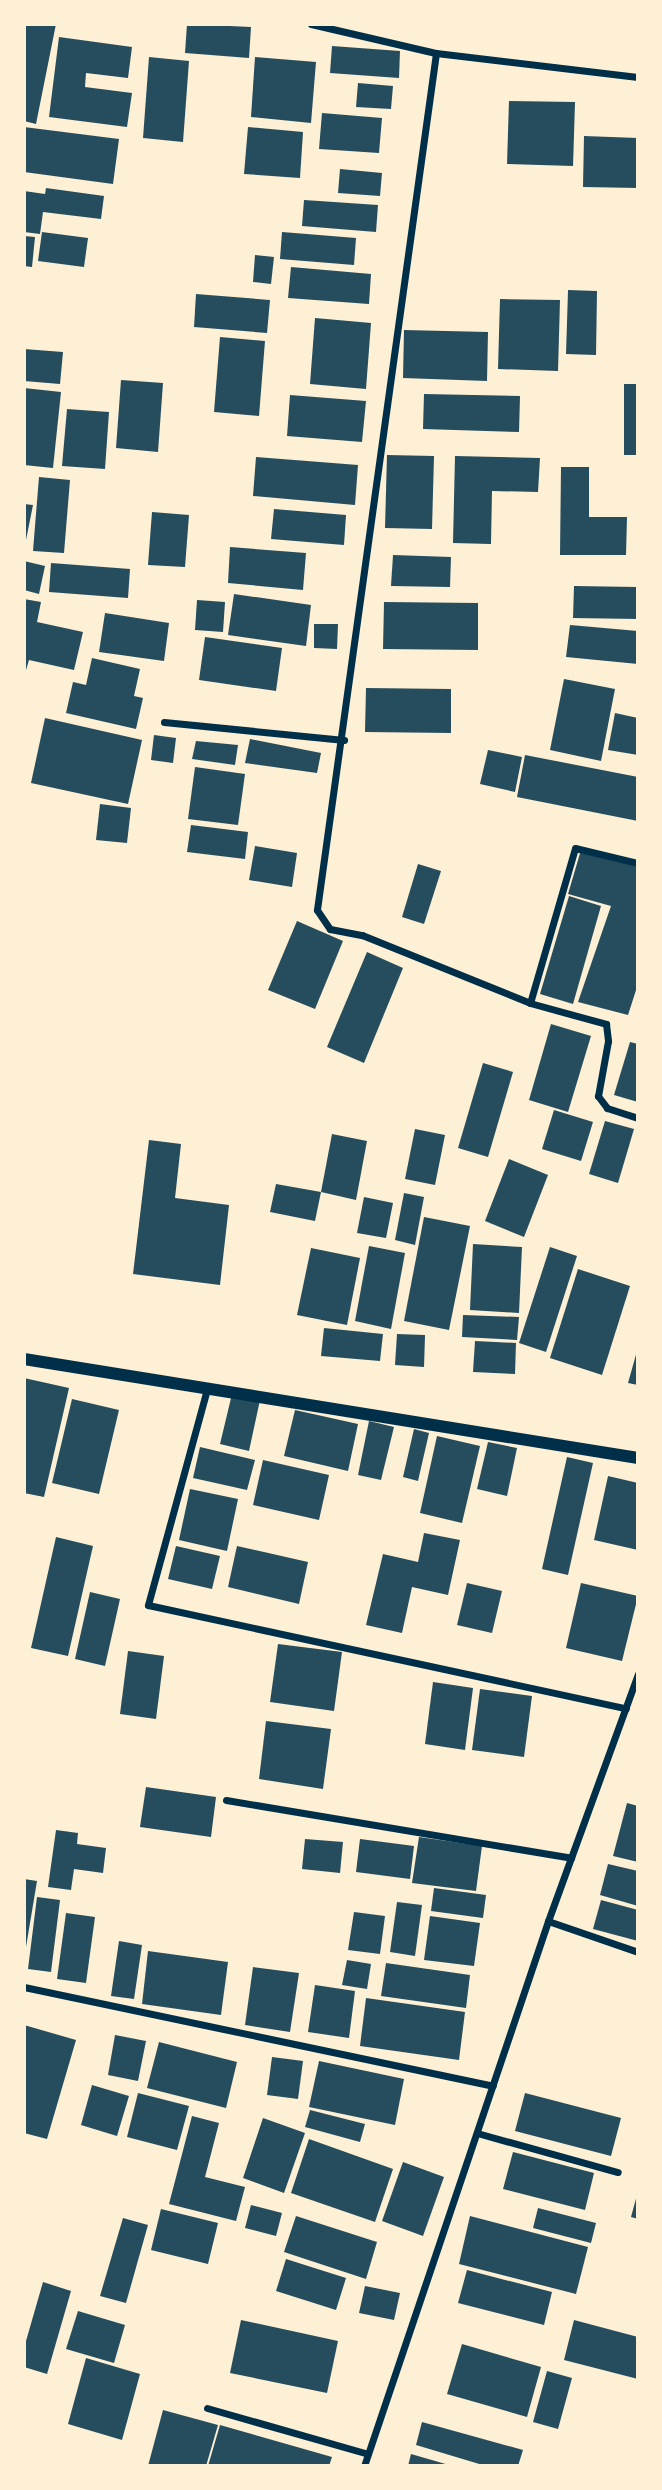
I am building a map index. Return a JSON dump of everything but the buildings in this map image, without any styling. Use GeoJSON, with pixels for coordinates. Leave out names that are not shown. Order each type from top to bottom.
{"type":"FeatureCollection","features":[{"type":"Feature","properties":{"kind":"street"},"geometry":{"type":"LineString","coordinates":[[311,24],[436,53],[638,78]]}},
{"type":"Feature","properties":{"kind":"street"},"geometry":{"type":"LineString","coordinates":[[436,53],[344,740],[317,910],[330,929],[362,935],[530,1003],[607,1024],[608,1041],[598,1096],[607,1108],[638,1118]]}},
{"type":"Feature","properties":{"kind":"street"},"geometry":{"type":"LineString","coordinates":[[164,722],[344,740]]}},
{"type":"Feature","properties":{"kind":"street"},"geometry":{"type":"LineString","coordinates":[[530,1003],[575,848],[638,863]]}},
{"type":"Feature","properties":{"kind":"street"},"geometry":{"type":"LineString","coordinates":[[24,1359],[638,1458]]}},
{"type":"Feature","properties":{"kind":"street"},"geometry":{"type":"LineString","coordinates":[[207,1389],[148,1605],[626,1708]]}},
{"type":"Feature","properties":{"kind":"street"},"geometry":{"type":"LineString","coordinates":[[364,2466],[548,1921],[638,1674]]}},
{"type":"Feature","properties":{"kind":"street"},"geometry":{"type":"LineString","coordinates":[[226,1800],[572,1858]]}},
{"type":"Feature","properties":{"kind":"street"},"geometry":{"type":"LineString","coordinates":[[548,1921],[638,1952]]}},
{"type":"Feature","properties":{"kind":"street"},"geometry":{"type":"LineString","coordinates":[[24,1987],[493,2086]]}},
{"type":"Feature","properties":{"kind":"street"},"geometry":{"type":"LineString","coordinates":[[477,2133],[618,2172]]}},
{"type":"Feature","properties":{"kind":"street"},"geometry":{"type":"LineString","coordinates":[[207,2408],[368,2454]]}}]}
